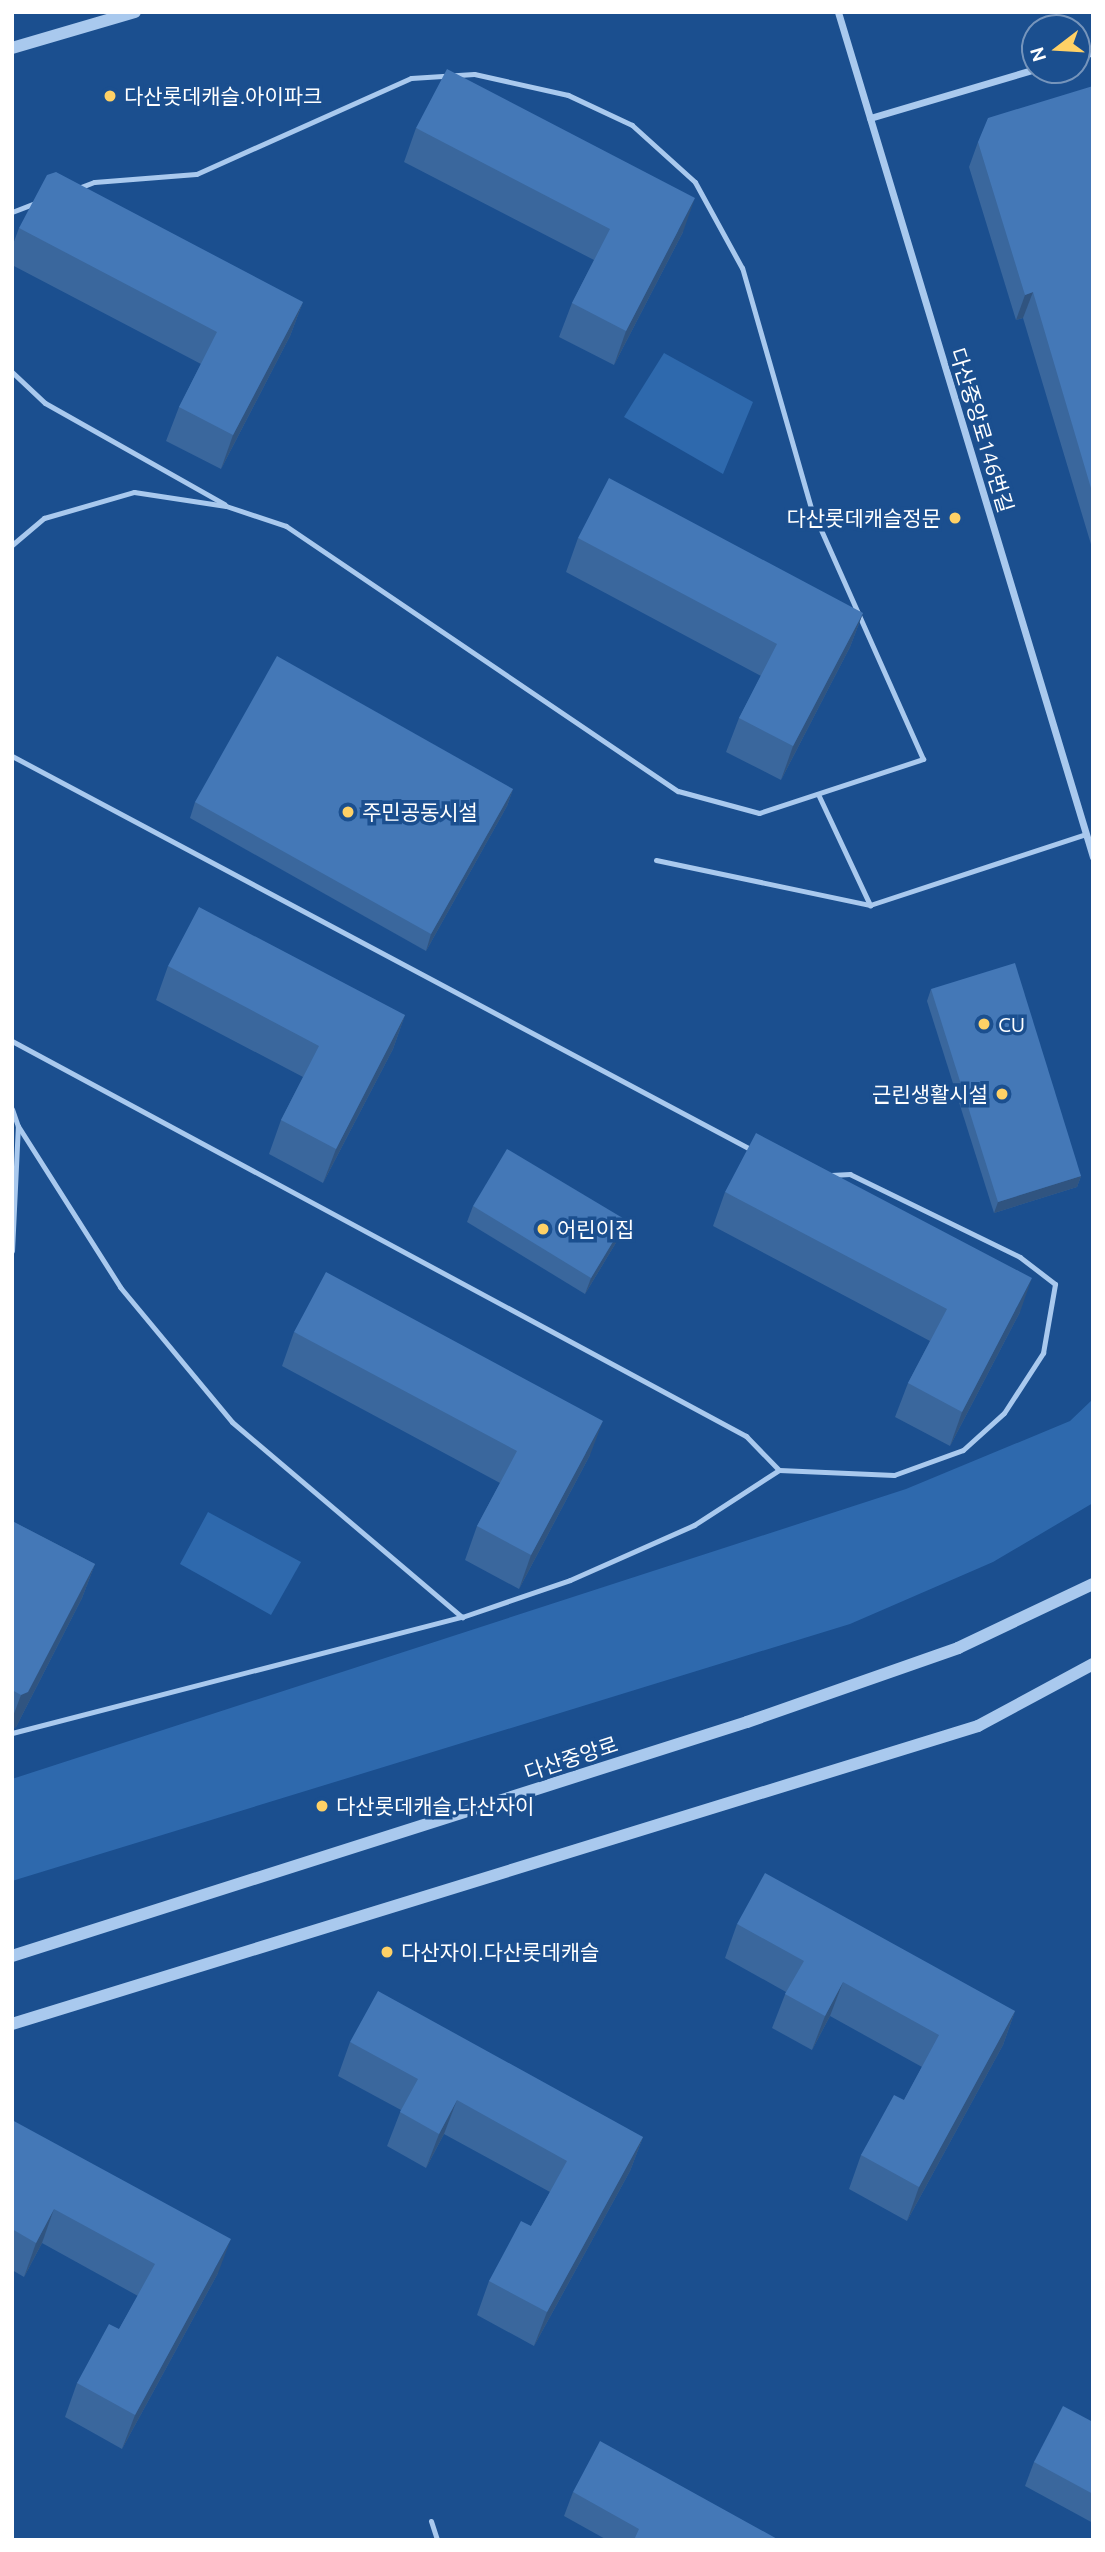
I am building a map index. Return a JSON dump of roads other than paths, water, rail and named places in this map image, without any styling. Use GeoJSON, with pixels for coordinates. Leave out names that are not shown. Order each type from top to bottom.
{"type":"FeatureCollection","features":[{"type":"Feature","properties":{"kind":"street"},"geometry":{"type":"LineString","coordinates":[[12,48],[135,12]]}},
{"type":"Feature","properties":{"kind":"street","name":"다산중앙로146번길"},"geometry":{"type":"LineString","coordinates":[[838,12],[1089,832],[1093,857]]}},
{"type":"Feature","properties":{"kind":"street"},"geometry":{"type":"LineString","coordinates":[[870,118],[1021,73]]}},
{"type":"Feature","properties":{"kind":"street","name":"다산중앙로"},"geometry":{"type":"LineString","coordinates":[[12,1956],[747,1722],[957,1648],[1093,1584]]}},
{"type":"Feature","properties":{"kind":"street"},"geometry":{"type":"LineString","coordinates":[[12,2024],[978,1726],[1093,1664]]}},
{"type":"Feature","properties":{"kind":"lane"},"geometry":{"type":"LineString","coordinates":[[12,545],[44,518],[134,492],[226,506],[286,526],[678,791],[759,813],[923,759],[811,508],[742,268],[695,182],[632,125],[568,95],[474,74],[411,78],[196,174],[94,182],[70,191]]}},
{"type":"Feature","properties":{"kind":"lane"},"geometry":{"type":"LineString","coordinates":[[12,212],[47,199]]}},
{"type":"Feature","properties":{"kind":"lane"},"geometry":{"type":"LineString","coordinates":[[12,372],[46,403],[226,506]]}},
{"type":"Feature","properties":{"kind":"lane"},"geometry":{"type":"LineString","coordinates":[[12,756],[764,1156]]}},
{"type":"Feature","properties":{"kind":"lane"},"geometry":{"type":"LineString","coordinates":[[818,794],[870,905]]}},
{"type":"Feature","properties":{"kind":"lane"},"geometry":{"type":"LineString","coordinates":[[656,860],[870,905],[1089,832]]}},
{"type":"Feature","properties":{"kind":"lane"},"geometry":{"type":"LineString","coordinates":[[12,1041],[746,1436],[779,1470]]}},
{"type":"Feature","properties":{"kind":"lane"},"geometry":{"type":"LineString","coordinates":[[12,1109],[18,1126],[120,1287],[232,1422],[462,1617]]}},
{"type":"Feature","properties":{"kind":"lane"},"geometry":{"type":"LineString","coordinates":[[12,1251],[18,1126]]}},
{"type":"Feature","properties":{"kind":"lane"},"geometry":{"type":"LineString","coordinates":[[12,1733],[462,1617],[570,1580],[694,1525],[779,1470],[894,1475],[963,1450],[1004,1413],[1043,1353],[1055,1284],[1020,1257],[850,1174],[826,1175]]}},
{"type":"Feature","properties":{"kind":"lane"},"geometry":{"type":"LineString","coordinates":[[431,2521],[437,2540]]}},
{"type":"Feature","properties":{"kind":"place","name":"다산롯데캐슬.아이파크"},"geometry":{"type":"Point","coordinates":[110,96]}},
{"type":"Feature","properties":{"kind":"place","name":"다산롯데캐슬정문"},"geometry":{"type":"Point","coordinates":[955,518]}},
{"type":"Feature","properties":{"kind":"place","name":"주민공동시설"},"geometry":{"type":"Point","coordinates":[348,812]}},
{"type":"Feature","properties":{"kind":"place","name":"CU"},"geometry":{"type":"Point","coordinates":[984,1024]}},
{"type":"Feature","properties":{"kind":"place","name":"근린생활시설"},"geometry":{"type":"Point","coordinates":[1002,1094]}},
{"type":"Feature","properties":{"kind":"place","name":"어린이집"},"geometry":{"type":"Point","coordinates":[543,1229]}},
{"type":"Feature","properties":{"kind":"place","name":"다산롯데캐슬.다산자이"},"geometry":{"type":"Point","coordinates":[322,1806]}},
{"type":"Feature","properties":{"kind":"place","name":"다산자이.다산롯데캐슬"},"geometry":{"type":"Point","coordinates":[387,1952]}}]}
